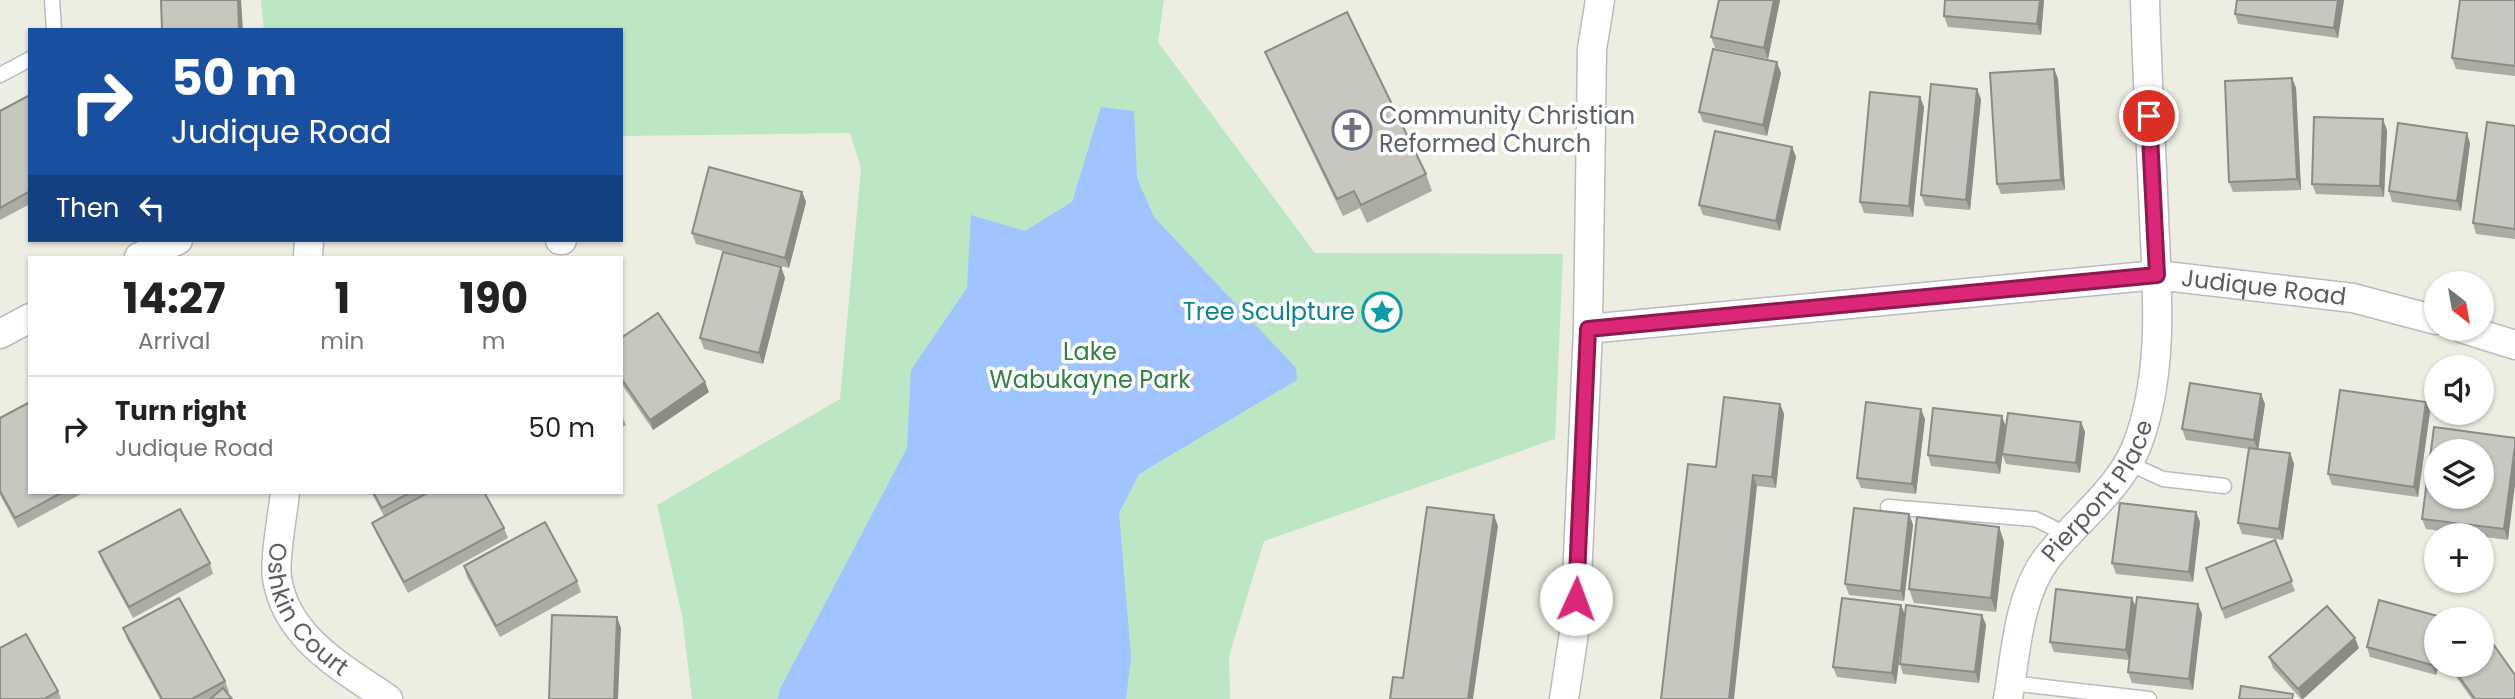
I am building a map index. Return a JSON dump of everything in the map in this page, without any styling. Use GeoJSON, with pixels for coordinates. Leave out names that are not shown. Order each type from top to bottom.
{"type":"FeatureCollection","features":[{"type":"Feature","properties":{"kind":"street"},"geometry":{"type":"LineString","coordinates":[[1564,699],[1575,626],[1588,329],[1592,49],[1600,0]]}},
{"type":"Feature","properties":{"kind":"street","name":"Pierpont Place"},"geometry":{"type":"LineString","coordinates":[[2009,691],[2022,616],[2033,582],[2048,558],[2107,494],[2140,439],[2157,368],[2157,275],[2145,0]]}},
{"type":"Feature","properties":{"kind":"street"},"geometry":{"type":"LineString","coordinates":[[141,256],[173,242]]}},
{"type":"Feature","properties":{"kind":"street","name":"Judique Road"},"geometry":{"type":"LineString","coordinates":[[1588,329],[2157,275],[2353,298],[2424,317]]}},
{"type":"Feature","properties":{"kind":"street"},"geometry":{"type":"LineString","coordinates":[[0,334],[28,319]]}},
{"type":"Feature","properties":{"kind":"street"},"geometry":{"type":"LineString","coordinates":[[2494,338],[2515,345]]}},
{"type":"Feature","properties":{"kind":"street","name":"Oshkin Court"},"geometry":{"type":"LineString","coordinates":[[285,494],[277,578],[288,608],[301,631],[320,652],[388,699]]}},
{"type":"Feature","properties":{"kind":"lane"},"geometry":{"type":"LineString","coordinates":[[52,0],[54,28]]}},
{"type":"Feature","properties":{"kind":"lane"},"geometry":{"type":"LineString","coordinates":[[0,75],[28,60]]}},
{"type":"Feature","properties":{"kind":"lane"},"geometry":{"type":"LineString","coordinates":[[2126,462],[2163,479],[2224,486]]}},
{"type":"Feature","properties":{"kind":"lane"},"geometry":{"type":"LineString","coordinates":[[1888,507],[2035,519],[2068,536]]}},
{"type":"Feature","properties":{"kind":"lane"},"geometry":{"type":"LineString","coordinates":[[2009,691],[2149,699]]}},
{"type":"Feature","properties":{"kind":"green space","name":"Lake Wabukayne Park"},"geometry":{"type":"Polygon","coordinates":[[[261,0],[1164,0],[1158,42],[1315,253],[1563,254],[1555,439],[1264,541],[1229,656],[1230,699],[692,699],[682,615],[657,505],[840,399],[861,168],[850,133],[623,136],[623,28],[264,28],[261,0]]]}},
{"type":"Feature","properties":{"kind":"water"},"geometry":{"type":"Polygon","coordinates":[[[1101,107],[1134,111],[1137,178],[1154,217],[1296,368],[1297,380],[1139,474],[1119,513],[1131,657],[1126,699],[778,699],[780,689],[907,448],[911,370],[967,288],[971,215],[1025,231],[1072,202],[1101,107]]]}},
{"type":"Feature","properties":{"kind":"building"},"geometry":{"type":"Polygon","coordinates":[[[161,0],[238,0],[239,28],[162,28],[161,0]]]}},
{"type":"Feature","properties":{"kind":"building"},"geometry":{"type":"Polygon","coordinates":[[[1719,0],[1774,0],[1764,48],[1711,37],[1719,0]]]}},
{"type":"Feature","properties":{"kind":"building"},"geometry":{"type":"Polygon","coordinates":[[[1945,0],[2040,0],[2037,24],[1944,16],[1945,0]]]}},
{"type":"Feature","properties":{"kind":"building"},"geometry":{"type":"Polygon","coordinates":[[[2237,0],[2338,0],[2334,28],[2235,14],[2237,0]]]}},
{"type":"Feature","properties":{"kind":"building"},"geometry":{"type":"Polygon","coordinates":[[[2460,0],[2515,0],[2515,66],[2452,58],[2460,0]]]}},
{"type":"Feature","properties":{"kind":"building","name":"Community Christian Reformed Church"},"geometry":{"type":"Polygon","coordinates":[[[1347,12],[1426,174],[1361,205],[1354,191],[1337,199],[1265,52],[1347,12]]]}},
{"type":"Feature","properties":{"kind":"building"},"geometry":{"type":"Polygon","coordinates":[[[1713,49],[1777,62],[1763,125],[1699,112],[1713,49]]]}},
{"type":"Feature","properties":{"kind":"building"},"geometry":{"type":"Polygon","coordinates":[[[2054,69],[2061,180],[1997,184],[1990,73],[2054,69]]]}},
{"type":"Feature","properties":{"kind":"building"},"geometry":{"type":"Polygon","coordinates":[[[2292,78],[2297,179],[2229,182],[2225,81],[2292,78]]]}},
{"type":"Feature","properties":{"kind":"building"},"geometry":{"type":"Polygon","coordinates":[[[1931,84],[1977,89],[1966,200],[1921,195],[1931,84]]]}},
{"type":"Feature","properties":{"kind":"building"},"geometry":{"type":"Polygon","coordinates":[[[1870,92],[1920,97],[1909,206],[1860,202],[1870,92]]]}},
{"type":"Feature","properties":{"kind":"building"},"geometry":{"type":"Polygon","coordinates":[[[28,96],[28,192],[0,208],[0,111],[28,96]]]}},
{"type":"Feature","properties":{"kind":"building"},"geometry":{"type":"Polygon","coordinates":[[[2314,117],[2383,119],[2380,186],[2312,184],[2314,117]]]}},
{"type":"Feature","properties":{"kind":"building"},"geometry":{"type":"Polygon","coordinates":[[[2487,122],[2515,126],[2515,229],[2473,223],[2487,122]]]}},
{"type":"Feature","properties":{"kind":"building"},"geometry":{"type":"Polygon","coordinates":[[[2398,123],[2467,133],[2457,201],[2389,191],[2398,123]]]}},
{"type":"Feature","properties":{"kind":"building"},"geometry":{"type":"Polygon","coordinates":[[[1715,131],[1792,147],[1776,221],[1699,205],[1715,131]]]}},
{"type":"Feature","properties":{"kind":"building"},"geometry":{"type":"Polygon","coordinates":[[[709,167],[802,192],[785,258],[692,233],[709,167]]]}},
{"type":"Feature","properties":{"kind":"building"},"geometry":{"type":"Polygon","coordinates":[[[723,252],[781,267],[759,353],[700,338],[723,252]]]}},
{"type":"Feature","properties":{"kind":"building"},"geometry":{"type":"Polygon","coordinates":[[[658,313],[705,382],[650,420],[623,381],[623,337],[658,313]]]}},
{"type":"Feature","properties":{"kind":"building"},"geometry":{"type":"Polygon","coordinates":[[[2190,383],[2261,394],[2254,440],[2182,429],[2190,383]]]}},
{"type":"Feature","properties":{"kind":"building"},"geometry":{"type":"Polygon","coordinates":[[[2340,390],[2424,402],[2414,487],[2328,474],[2340,390]]]}},
{"type":"Feature","properties":{"kind":"building"},"geometry":{"type":"Polygon","coordinates":[[[1724,397],[1780,404],[1772,477],[1753,475],[1729,699],[1661,699],[1688,464],[1716,467],[1724,397]]]}},
{"type":"Feature","properties":{"kind":"building"},"geometry":{"type":"Polygon","coordinates":[[[1866,402],[1921,409],[1912,484],[1857,478],[1866,402]]]}},
{"type":"Feature","properties":{"kind":"building"},"geometry":{"type":"Polygon","coordinates":[[[28,403],[28,494],[59,494],[15,518],[0,491],[0,418],[28,403]]]}},
{"type":"Feature","properties":{"kind":"building"},"geometry":{"type":"Polygon","coordinates":[[[1933,408],[2002,416],[1996,463],[1928,455],[1933,408]]]}},
{"type":"Feature","properties":{"kind":"building"},"geometry":{"type":"Polygon","coordinates":[[[2008,413],[2081,422],[2076,463],[2002,454],[2008,413]]]}},
{"type":"Feature","properties":{"kind":"building"},"geometry":{"type":"Polygon","coordinates":[[[2434,427],[2515,438],[2504,529],[2494,528],[2494,523],[2455,523],[2422,519],[2424,504],[2424,509],[2494,509],[2494,439],[2432,439],[2434,427]]]}},
{"type":"Feature","properties":{"kind":"building"},"geometry":{"type":"Polygon","coordinates":[[[2249,448],[2290,453],[2279,529],[2238,523],[2249,448]]]}},
{"type":"Feature","properties":{"kind":"building"},"geometry":{"type":"Polygon","coordinates":[[[374,494],[407,494],[382,508],[374,494]]]}},
{"type":"Feature","properties":{"kind":"building"},"geometry":{"type":"Polygon","coordinates":[[[425,494],[485,494],[504,528],[404,582],[372,523],[425,494]]]}},
{"type":"Feature","properties":{"kind":"building"},"geometry":{"type":"Polygon","coordinates":[[[2120,503],[2196,512],[2189,572],[2112,563],[2120,503]]]}},
{"type":"Feature","properties":{"kind":"building"},"geometry":{"type":"Polygon","coordinates":[[[1427,507],[1494,515],[1468,699],[1390,699],[1393,677],[1403,678],[1427,507]]]}},
{"type":"Feature","properties":{"kind":"building"},"geometry":{"type":"Polygon","coordinates":[[[1854,508],[1909,514],[1901,591],[1845,584],[1854,508]]]}},
{"type":"Feature","properties":{"kind":"building"},"geometry":{"type":"Polygon","coordinates":[[[180,509],[210,563],[129,607],[99,552],[180,509]]]}},
{"type":"Feature","properties":{"kind":"building"},"geometry":{"type":"Polygon","coordinates":[[[1917,517],[1999,527],[1991,598],[1909,589],[1917,517]]]}},
{"type":"Feature","properties":{"kind":"building"},"geometry":{"type":"Polygon","coordinates":[[[545,522],[577,581],[496,626],[464,566],[545,522]]]}},
{"type":"Feature","properties":{"kind":"building"},"geometry":{"type":"Polygon","coordinates":[[[2275,540],[2292,581],[2222,609],[2206,568],[2275,540]]]}},
{"type":"Feature","properties":{"kind":"building"},"geometry":{"type":"Polygon","coordinates":[[[2056,589],[2132,598],[2126,650],[2050,642],[2056,589]]]}},
{"type":"Feature","properties":{"kind":"building"},"geometry":{"type":"Polygon","coordinates":[[[2137,597],[2198,604],[2189,679],[2128,672],[2137,597]]]}},
{"type":"Feature","properties":{"kind":"building"},"geometry":{"type":"Polygon","coordinates":[[[179,598],[225,681],[192,699],[162,699],[123,628],[179,598]]]}},
{"type":"Feature","properties":{"kind":"building"},"geometry":{"type":"Polygon","coordinates":[[[1842,598],[1901,605],[1892,673],[1833,667],[1842,598]]]}},
{"type":"Feature","properties":{"kind":"building"},"geometry":{"type":"Polygon","coordinates":[[[2379,600],[2424,612],[2424,663],[2367,647],[2379,600]]]}},
{"type":"Feature","properties":{"kind":"building"},"geometry":{"type":"Polygon","coordinates":[[[1906,605],[1982,615],[1975,672],[1900,664],[1906,605]]]}},
{"type":"Feature","properties":{"kind":"building"},"geometry":{"type":"Polygon","coordinates":[[[2327,606],[2355,638],[2298,689],[2269,657],[2327,606]]]}},
{"type":"Feature","properties":{"kind":"building"},"geometry":{"type":"Polygon","coordinates":[[[552,615],[617,617],[614,699],[549,699],[552,615]]]}},
{"type":"Feature","properties":{"kind":"building"},"geometry":{"type":"Polygon","coordinates":[[[26,634],[58,691],[44,699],[0,699],[0,648],[26,634]]]}},
{"type":"Feature","properties":{"kind":"building"},"geometry":{"type":"Polygon","coordinates":[[[2494,645],[2515,675],[2515,699],[2475,699],[2459,677],[2494,677],[2494,645]]]}},
{"type":"Feature","properties":{"kind":"building"},"geometry":{"type":"Polygon","coordinates":[[[2241,686],[2293,694],[2292,699],[2239,699],[2241,686]]]}},
{"type":"Feature","properties":{"kind":"building"},"geometry":{"type":"Polygon","coordinates":[[[223,688],[232,699],[210,699],[223,688]]]}},
{"type":"Feature","properties":{"kind":"place","name":"Community Christian Reformed Church"},"geometry":{"type":"Point","coordinates":[1352,130]}},
{"type":"Feature","properties":{"kind":"place","name":"Tree Sculpture"},"geometry":{"type":"Point","coordinates":[1382,312]}},
{"type":"Feature","properties":{"kind":"route"},"geometry":{"type":"LineString","coordinates":[[1576,599],[1588,329],[2157,275],[2149,116]]}}]}
